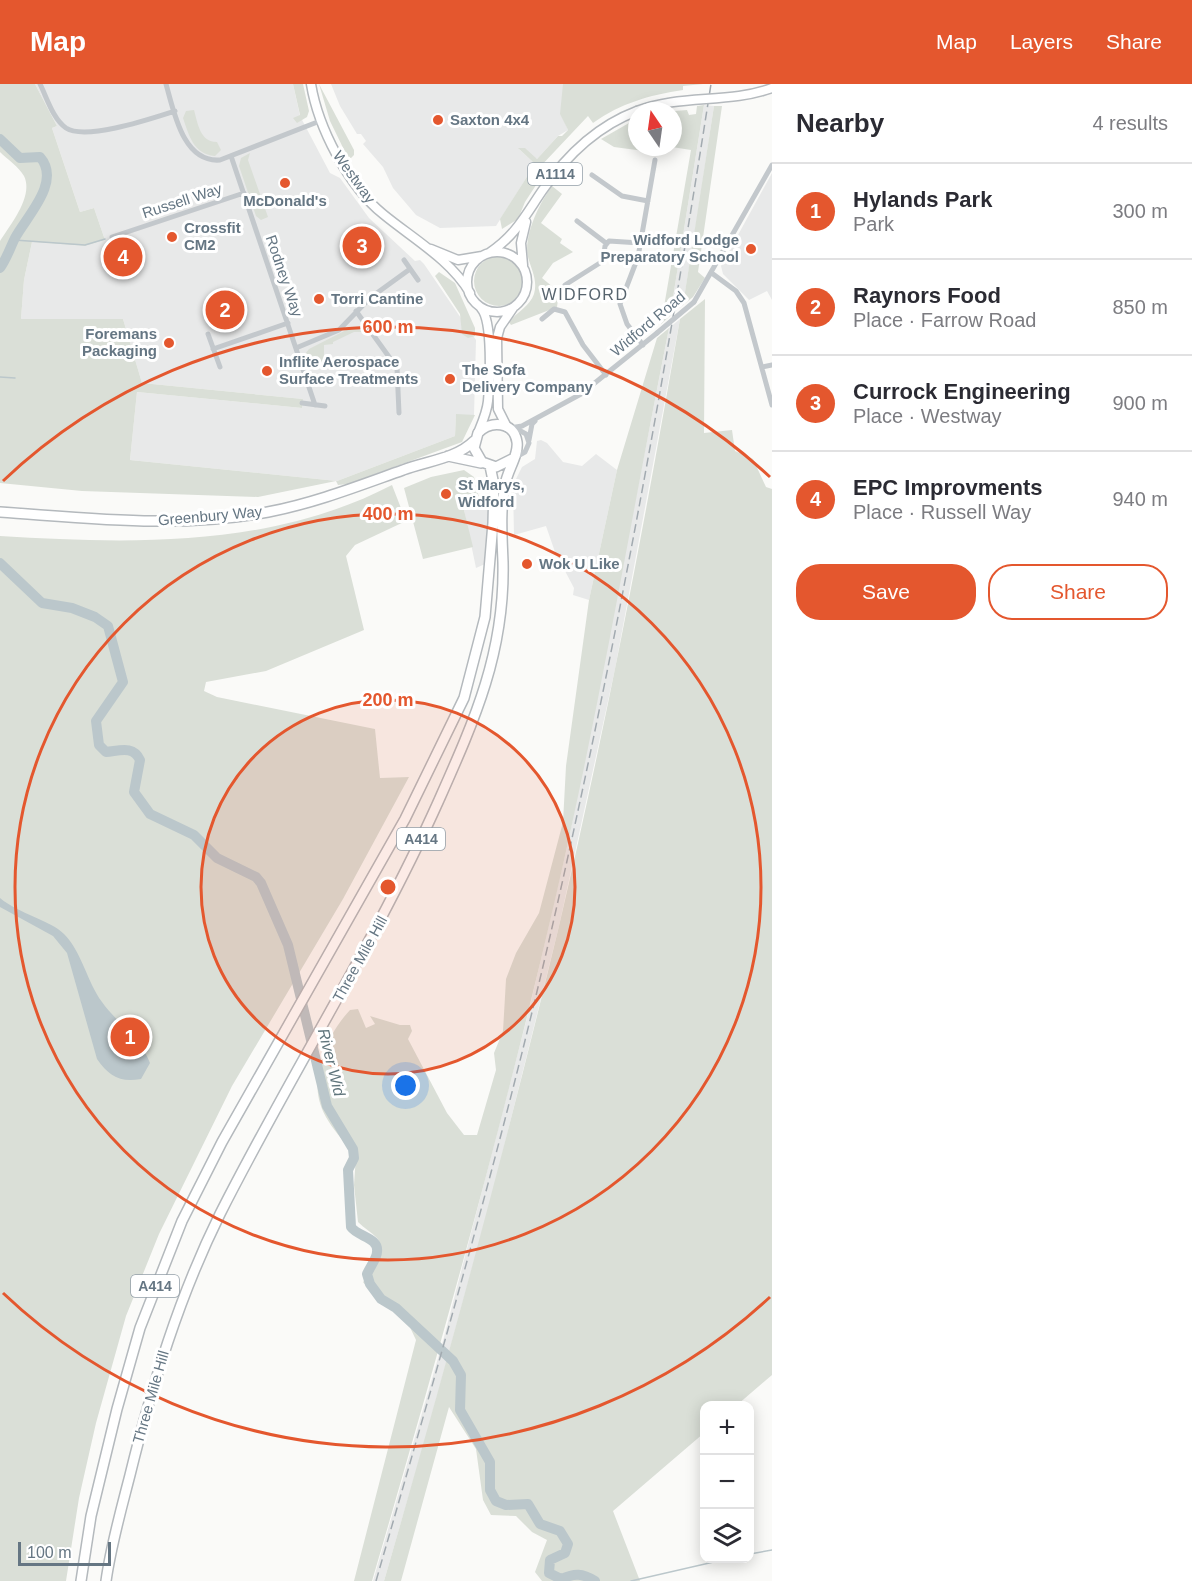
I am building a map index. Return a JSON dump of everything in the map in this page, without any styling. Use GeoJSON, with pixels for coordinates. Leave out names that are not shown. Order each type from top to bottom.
{"type":"FeatureCollection","features":[{"type":"Feature","properties":{"kind":"highway"},"geometry":{"type":"LineString","coordinates":[[476,437],[490,424],[509,428]]}},
{"type":"Feature","properties":{"kind":"highway","name":"A414"},"geometry":{"type":"LineString","coordinates":[[509,428],[517,441],[513,458]]}},
{"type":"Feature","properties":{"kind":"highway","name":"Greenbury Way"},"geometry":{"type":"LineString","coordinates":[[0,512],[142,521],[224,518],[309,503],[448,456],[476,437]]}},
{"type":"Feature","properties":{"kind":"highway","name":"A414"},"geometry":{"type":"LineString","coordinates":[[476,437],[475,454],[487,465]]}},
{"type":"Feature","properties":{"kind":"highway"},"geometry":{"type":"LineString","coordinates":[[448,456],[487,465],[504,465],[513,458]]}},
{"type":"Feature","properties":{"kind":"highway","name":"Three Mile Hill"},"geometry":{"type":"LineString","coordinates":[[106,1581],[116,1529],[153,1385],[183,1301],[225,1204],[411,861],[468,735],[489,680],[501,617],[503,499],[513,458]]}},
{"type":"Feature","properties":{"kind":"highway","name":"Three Mile Hill"},"geometry":{"type":"LineString","coordinates":[[81,1581],[82,1563],[104,1458],[140,1328],[158,1279],[200,1184],[426,781],[448,736],[471,678],[485,617],[492,554],[494,485],[487,465]]}},
{"type":"Feature","properties":{"kind":"main road","name":"Westway"},"geometry":{"type":"LineString","coordinates":[[311,84],[320,121],[329,143],[345,168],[374,205],[460,276],[470,293]]}},
{"type":"Feature","properties":{"kind":"main road","name":"A1114"},"geometry":{"type":"LineString","coordinates":[[470,293],[470,271],[476,261],[509,239],[528,216],[551,179],[590,138],[620,118],[657,104],[739,97],[772,88]]}},
{"type":"Feature","properties":{"kind":"main road","name":"A1114"},"geometry":{"type":"LineString","coordinates":[[509,428],[498,409],[497,338],[500,327],[513,308],[522,300],[527,289],[521,243],[528,216]]}},
{"type":"Feature","properties":{"kind":"main road","name":"Westway"},"geometry":{"type":"LineString","coordinates":[[428,248],[458,260],[487,254]]}},
{"type":"Feature","properties":{"kind":"main road"},"geometry":{"type":"LineString","coordinates":[[487,254],[509,254],[523,267]]}},
{"type":"Feature","properties":{"kind":"main road"},"geometry":{"type":"LineString","coordinates":[[470,293],[488,319],[488,404],[476,437]]}},
{"type":"Feature","properties":{"kind":"main road"},"geometry":{"type":"LineString","coordinates":[[477,304],[495,312],[513,308]]}},
{"type":"Feature","properties":{"kind":"street"},"geometry":{"type":"LineString","coordinates":[[40,84],[60,122],[75,132],[92,132],[175,111]]}},
{"type":"Feature","properties":{"kind":"street"},"geometry":{"type":"LineString","coordinates":[[166,84],[189,147],[194,153],[212,160],[231,156],[320,121]]}},
{"type":"Feature","properties":{"kind":"street","name":"Rodney Way"},"geometry":{"type":"LineString","coordinates":[[231,156],[315,405]]}},
{"type":"Feature","properties":{"kind":"street"},"geometry":{"type":"LineString","coordinates":[[643,345],[627,324],[620,304],[635,267],[655,160]]}},
{"type":"Feature","properties":{"kind":"street","name":"Widford Road"},"geometry":{"type":"LineString","coordinates":[[509,428],[522,426],[581,394],[694,302],[772,165]]}},
{"type":"Feature","properties":{"kind":"street"},"geometry":{"type":"LineString","coordinates":[[592,175],[622,196],[648,201]]}},
{"type":"Feature","properties":{"kind":"street","name":"Russell Way"},"geometry":{"type":"LineString","coordinates":[[112,237],[244,194]]}},
{"type":"Feature","properties":{"kind":"street"},"geometry":{"type":"LineString","coordinates":[[577,221],[606,243],[620,240],[640,243]]}},
{"type":"Feature","properties":{"kind":"street","name":"Russell Way"},"geometry":{"type":"LineString","coordinates":[[128,232],[130,240]]}},
{"type":"Feature","properties":{"kind":"street"},"geometry":{"type":"LineString","coordinates":[[565,285],[603,261],[606,243]]}},
{"type":"Feature","properties":{"kind":"street"},"geometry":{"type":"LineString","coordinates":[[404,260],[418,280]]}},
{"type":"Feature","properties":{"kind":"street"},"geometry":{"type":"LineString","coordinates":[[296,348],[339,330],[370,298],[410,269]]}},
{"type":"Feature","properties":{"kind":"street"},"geometry":{"type":"LineString","coordinates":[[712,273],[740,297],[772,405]]}},
{"type":"Feature","properties":{"kind":"street"},"geometry":{"type":"LineString","coordinates":[[542,319],[554,309],[566,312],[583,345],[606,375]]}},
{"type":"Feature","properties":{"kind":"street"},"geometry":{"type":"LineString","coordinates":[[356,311],[397,368],[399,413]]}},
{"type":"Feature","properties":{"kind":"street"},"geometry":{"type":"LineString","coordinates":[[213,349],[288,323]]}},
{"type":"Feature","properties":{"kind":"street"},"geometry":{"type":"LineString","coordinates":[[208,334],[220,367]]}},
{"type":"Feature","properties":{"kind":"street"},"geometry":{"type":"LineString","coordinates":[[762,367],[772,365]]}},
{"type":"Feature","properties":{"kind":"street"},"geometry":{"type":"LineString","coordinates":[[302,403],[325,406]]}},
{"type":"Feature","properties":{"kind":"street","name":"Widford Road"},"geometry":{"type":"LineString","coordinates":[[513,458],[525,452],[532,424],[546,413]]}},
{"type":"Feature","properties":{"kind":"street"},"geometry":{"type":"LineString","coordinates":[[509,428],[522,432],[529,440]]}},
{"type":"Feature","properties":{"kind":"shaded area"},"geometry":{"type":"Polygon","coordinates":[[[0,84],[35,84],[57,126],[52,128],[80,212],[94,208],[105,240],[85,246],[32,242],[24,280],[21,319],[123,319],[142,383],[303,399],[302,408],[137,392],[130,460],[337,481],[455,436],[456,414],[475,415],[462,442],[348,484],[338,485],[336,481],[258,497],[82,491],[0,483],[0,241],[20,210],[26,184],[22,173],[0,152],[0,84]]]}},
{"type":"Feature","properties":{"kind":"shaded area"},"geometry":{"type":"Polygon","coordinates":[[[35,84],[293,84],[300,116],[330,173],[340,178],[369,218],[415,261],[420,260],[424,264],[476,340],[474,415],[456,415],[455,436],[337,481],[130,460],[137,392],[302,408],[303,399],[142,383],[123,319],[21,319],[24,280],[32,242],[85,246],[105,240],[94,208],[80,212],[52,128],[57,126],[35,84]]]}},
{"type":"Feature","properties":{"kind":"shaded area"},"geometry":{"type":"Polygon","coordinates":[[[293,84],[303,84],[309,111],[307,117],[297,123],[293,118],[300,115],[293,84]]]}},
{"type":"Feature","properties":{"kind":"shaded area"},"geometry":{"type":"Polygon","coordinates":[[[319,84],[354,150],[351,158],[348,158],[330,121],[319,84]]]}},
{"type":"Feature","properties":{"kind":"shaded area"},"geometry":{"type":"Polygon","coordinates":[[[331,84],[563,84],[563,118],[568,130],[558,136],[537,159],[519,149],[535,164],[496,226],[440,228],[416,215],[393,188],[383,167],[363,144],[366,141],[361,134],[357,134],[340,106],[331,84]]]}},
{"type":"Feature","properties":{"kind":"shaded area"},"geometry":{"type":"Polygon","coordinates":[[[563,84],[703,84],[683,86],[683,90],[628,102],[628,104],[593,123],[588,116],[539,168],[540,179],[525,202],[518,219],[502,229],[500,219],[535,164],[518,148],[525,148],[537,159],[558,136],[562,136],[568,130],[560,114],[563,84]]]}},
{"type":"Feature","properties":{"kind":"shaded area"},"geometry":{"type":"Polygon","coordinates":[[[704,105],[714,106],[683,305],[670,316],[704,105]]]}},
{"type":"Feature","properties":{"kind":"shaded area"},"geometry":{"type":"Polygon","coordinates":[[[704,105],[670,316],[661,324],[691,150],[682,149],[682,110],[687,110],[689,115],[696,114],[697,106],[704,105]]]}},
{"type":"Feature","properties":{"kind":"shaded area"},"geometry":{"type":"Polygon","coordinates":[[[714,106],[722,106],[698,272],[705,278],[693,297],[683,305],[714,106]]]}},
{"type":"Feature","properties":{"kind":"shaded area"},"geometry":{"type":"Polygon","coordinates":[[[194,110],[203,136],[217,142],[221,150],[215,156],[202,152],[190,137],[183,118],[186,111],[194,110]]]}},
{"type":"Feature","properties":{"kind":"shaded area"},"geometry":{"type":"Polygon","coordinates":[[[628,124],[628,149],[614,147],[601,139],[628,124]]]}},
{"type":"Feature","properties":{"kind":"shaded area"},"geometry":{"type":"Polygon","coordinates":[[[250,153],[248,160],[268,217],[261,220],[256,216],[239,166],[241,158],[250,153]]]}},
{"type":"Feature","properties":{"kind":"shaded area","name":"Widford Lodge Preparatory School"},"geometry":{"type":"Polygon","coordinates":[[[772,173],[772,300],[767,291],[749,300],[723,274],[721,266],[772,173]]]}},
{"type":"Feature","properties":{"kind":"shaded area"},"geometry":{"type":"Polygon","coordinates":[[[552,186],[562,194],[541,223],[562,239],[560,243],[573,252],[553,263],[542,278],[559,292],[557,307],[511,325],[509,322],[534,294],[534,275],[527,249],[528,239],[542,201],[552,186]]]}},
{"type":"Feature","properties":{"kind":"shaded area"},"geometry":{"type":"Polygon","coordinates":[[[499,256],[508,258],[519,267],[524,281],[522,290],[513,301],[499,306],[490,304],[479,295],[474,281],[476,272],[485,261],[499,256]]]}},
{"type":"Feature","properties":{"kind":"shaded area"},"geometry":{"type":"Polygon","coordinates":[[[439,272],[455,283],[475,328],[475,336],[468,338],[462,334],[460,314],[435,276],[439,272]]]}},
{"type":"Feature","properties":{"kind":"shaded area"},"geometry":{"type":"Polygon","coordinates":[[[705,299],[704,433],[732,430],[735,451],[753,459],[766,487],[772,489],[772,1375],[742,1401],[700,1401],[700,1436],[613,1511],[640,1581],[542,1581],[535,1572],[547,1540],[532,1532],[516,1516],[491,1515],[483,1500],[476,1449],[449,1407],[401,1581],[384,1581],[475,1255],[559,926],[624,624],[680,319],[705,299]]]}},
{"type":"Feature","properties":{"kind":"shaded area"},"geometry":{"type":"Polygon","coordinates":[[[680,319],[615,669],[559,926],[491,1199],[425,1440],[384,1581],[373,1581],[443,1341],[529,1010],[569,838],[669,328],[680,319]]]}},
{"type":"Feature","properties":{"kind":"shaded area"},"geometry":{"type":"Polygon","coordinates":[[[352,327],[360,327],[363,332],[354,332],[333,344],[324,345],[324,356],[345,358],[345,362],[305,363],[305,354],[309,349],[352,327]]]}},
{"type":"Feature","properties":{"kind":"shaded area"},"geometry":{"type":"Polygon","coordinates":[[[669,328],[586,758],[535,986],[445,1327],[372,1581],[354,1581],[416,1340],[401,1308],[379,1303],[363,1282],[378,1261],[380,1243],[358,1222],[354,1185],[356,1155],[323,1112],[317,1088],[318,1074],[333,1033],[350,1010],[358,1009],[366,1028],[375,1024],[370,1016],[400,1025],[410,1025],[412,1031],[408,1039],[447,1113],[464,1135],[477,1135],[496,1070],[494,1053],[503,1031],[506,979],[516,953],[539,913],[563,822],[566,766],[589,600],[617,470],[657,338],[669,328]]]}},
{"type":"Feature","properties":{"kind":"shaded area"},"geometry":{"type":"Polygon","coordinates":[[[537,441],[547,443],[563,462],[582,466],[596,454],[617,470],[589,600],[573,595],[574,588],[555,552],[546,526],[514,535],[513,485],[522,467],[535,459],[537,441]]]}},
{"type":"Feature","properties":{"kind":"shaded area"},"geometry":{"type":"Polygon","coordinates":[[[464,470],[474,477],[480,502],[464,510],[473,547],[423,559],[404,488],[431,477],[464,470]]]}},
{"type":"Feature","properties":{"kind":"shaded area"},"geometry":{"type":"Polygon","coordinates":[[[392,485],[406,521],[355,545],[346,556],[364,630],[266,671],[206,682],[204,691],[217,697],[375,729],[380,778],[409,777],[343,899],[232,1086],[159,1234],[126,1316],[96,1423],[79,1498],[66,1581],[0,1581],[0,536],[150,540],[250,531],[298,521],[346,506],[392,485]]]}},
{"type":"Feature","properties":{"kind":"shaded area"},"geometry":{"type":"Polygon","coordinates":[[[480,502],[486,506],[489,515],[485,564],[476,568],[464,510],[480,502]]]}},
{"type":"Feature","properties":{"kind":"shaded area"},"geometry":{"type":"Polygon","coordinates":[[[0,898],[58,929],[70,941],[102,1002],[146,1054],[150,1063],[141,1079],[121,1079],[101,1065],[97,1059],[67,953],[53,936],[0,907],[0,898]]]}},
{"type":"Feature","properties":{"kind":"waterway","name":"River Wid"},"geometry":{"type":"LineString","coordinates":[[0,139],[20,158],[40,157],[46,167],[47,177],[40,199],[15,238],[0,268]]}},
{"type":"Feature","properties":{"kind":"waterway"},"geometry":{"type":"LineString","coordinates":[[14,240],[85,245],[105,239]]}},
{"type":"Feature","properties":{"kind":"waterway"},"geometry":{"type":"LineString","coordinates":[[0,377],[15,378]]}},
{"type":"Feature","properties":{"kind":"waterway","name":"River Wid"},"geometry":{"type":"LineString","coordinates":[[0,563],[42,603],[72,608],[95,617],[108,626],[123,682],[96,721],[99,745],[106,752],[125,750],[137,755],[140,760],[134,792],[150,814],[194,835],[217,858],[256,877],[261,883],[288,945],[327,1106],[353,1149],[354,1158],[348,1170],[351,1227],[375,1243],[377,1247],[376,1257],[367,1274],[370,1284],[381,1299],[396,1308],[453,1361],[461,1375],[460,1410],[490,1462],[490,1490],[496,1501],[506,1505],[528,1504],[540,1524],[560,1531],[568,1544],[565,1553],[550,1560],[549,1573],[561,1579],[578,1575],[595,1581]]}},
{"type":"Feature","properties":{"kind":"waterway"},"geometry":{"type":"LineString","coordinates":[[754,1553],[772,1550]]}},
{"type":"Feature","properties":{"kind":"waterway"},"geometry":{"type":"LineString","coordinates":[[631,1581],[709,1563]]}},
{"type":"Feature","properties":{"kind":"railway"},"geometry":{"type":"LineString","coordinates":[[376,1581],[494,1163],[556,910],[641,498],[711,84]]}},
{"type":"Feature","properties":{"kind":"place","name":"Saxton 4x4"},"geometry":{"type":"Point","coordinates":[438,120]}},
{"type":"Feature","properties":{"kind":"place","name":"McDonald's"},"geometry":{"type":"Point","coordinates":[285,183]}},
{"type":"Feature","properties":{"kind":"place","name":"Crossfit CM2"},"geometry":{"type":"Point","coordinates":[172,237]}},
{"type":"Feature","properties":{"kind":"place","name":"Currock Engineering"},"geometry":{"type":"Point","coordinates":[362,246]}},
{"type":"Feature","properties":{"kind":"place","name":"Widford Lodge Preparatory School"},"geometry":{"type":"Point","coordinates":[751,249]}},
{"type":"Feature","properties":{"kind":"place","name":"EPC Improvments"},"geometry":{"type":"Point","coordinates":[123,257]}},
{"type":"Feature","properties":{"kind":"place","name":"Torri Cantine"},"geometry":{"type":"Point","coordinates":[319,299]}},
{"type":"Feature","properties":{"kind":"place","name":"Raynors Food"},"geometry":{"type":"Point","coordinates":[225,310]}},
{"type":"Feature","properties":{"kind":"place","name":"Foremans Packaging"},"geometry":{"type":"Point","coordinates":[169,343]}},
{"type":"Feature","properties":{"kind":"place","name":"Inflite Aerospace Surface Treatments"},"geometry":{"type":"Point","coordinates":[267,371]}},
{"type":"Feature","properties":{"kind":"place","name":"The Sofa Delivery Company"},"geometry":{"type":"Point","coordinates":[450,379]}},
{"type":"Feature","properties":{"kind":"place","name":"St Marys, Widford"},"geometry":{"type":"Point","coordinates":[446,494]}},
{"type":"Feature","properties":{"kind":"place","name":"Wok U Like"},"geometry":{"type":"Point","coordinates":[527,564]}},
{"type":"Feature","properties":{"kind":"place","name":"Hylands Park"},"geometry":{"type":"Point","coordinates":[130,1037]}},
{"type":"Feature","properties":{"kind":"district","name":"WIDFORD"},"geometry":{"type":"Point","coordinates":[585,294]}}]}
